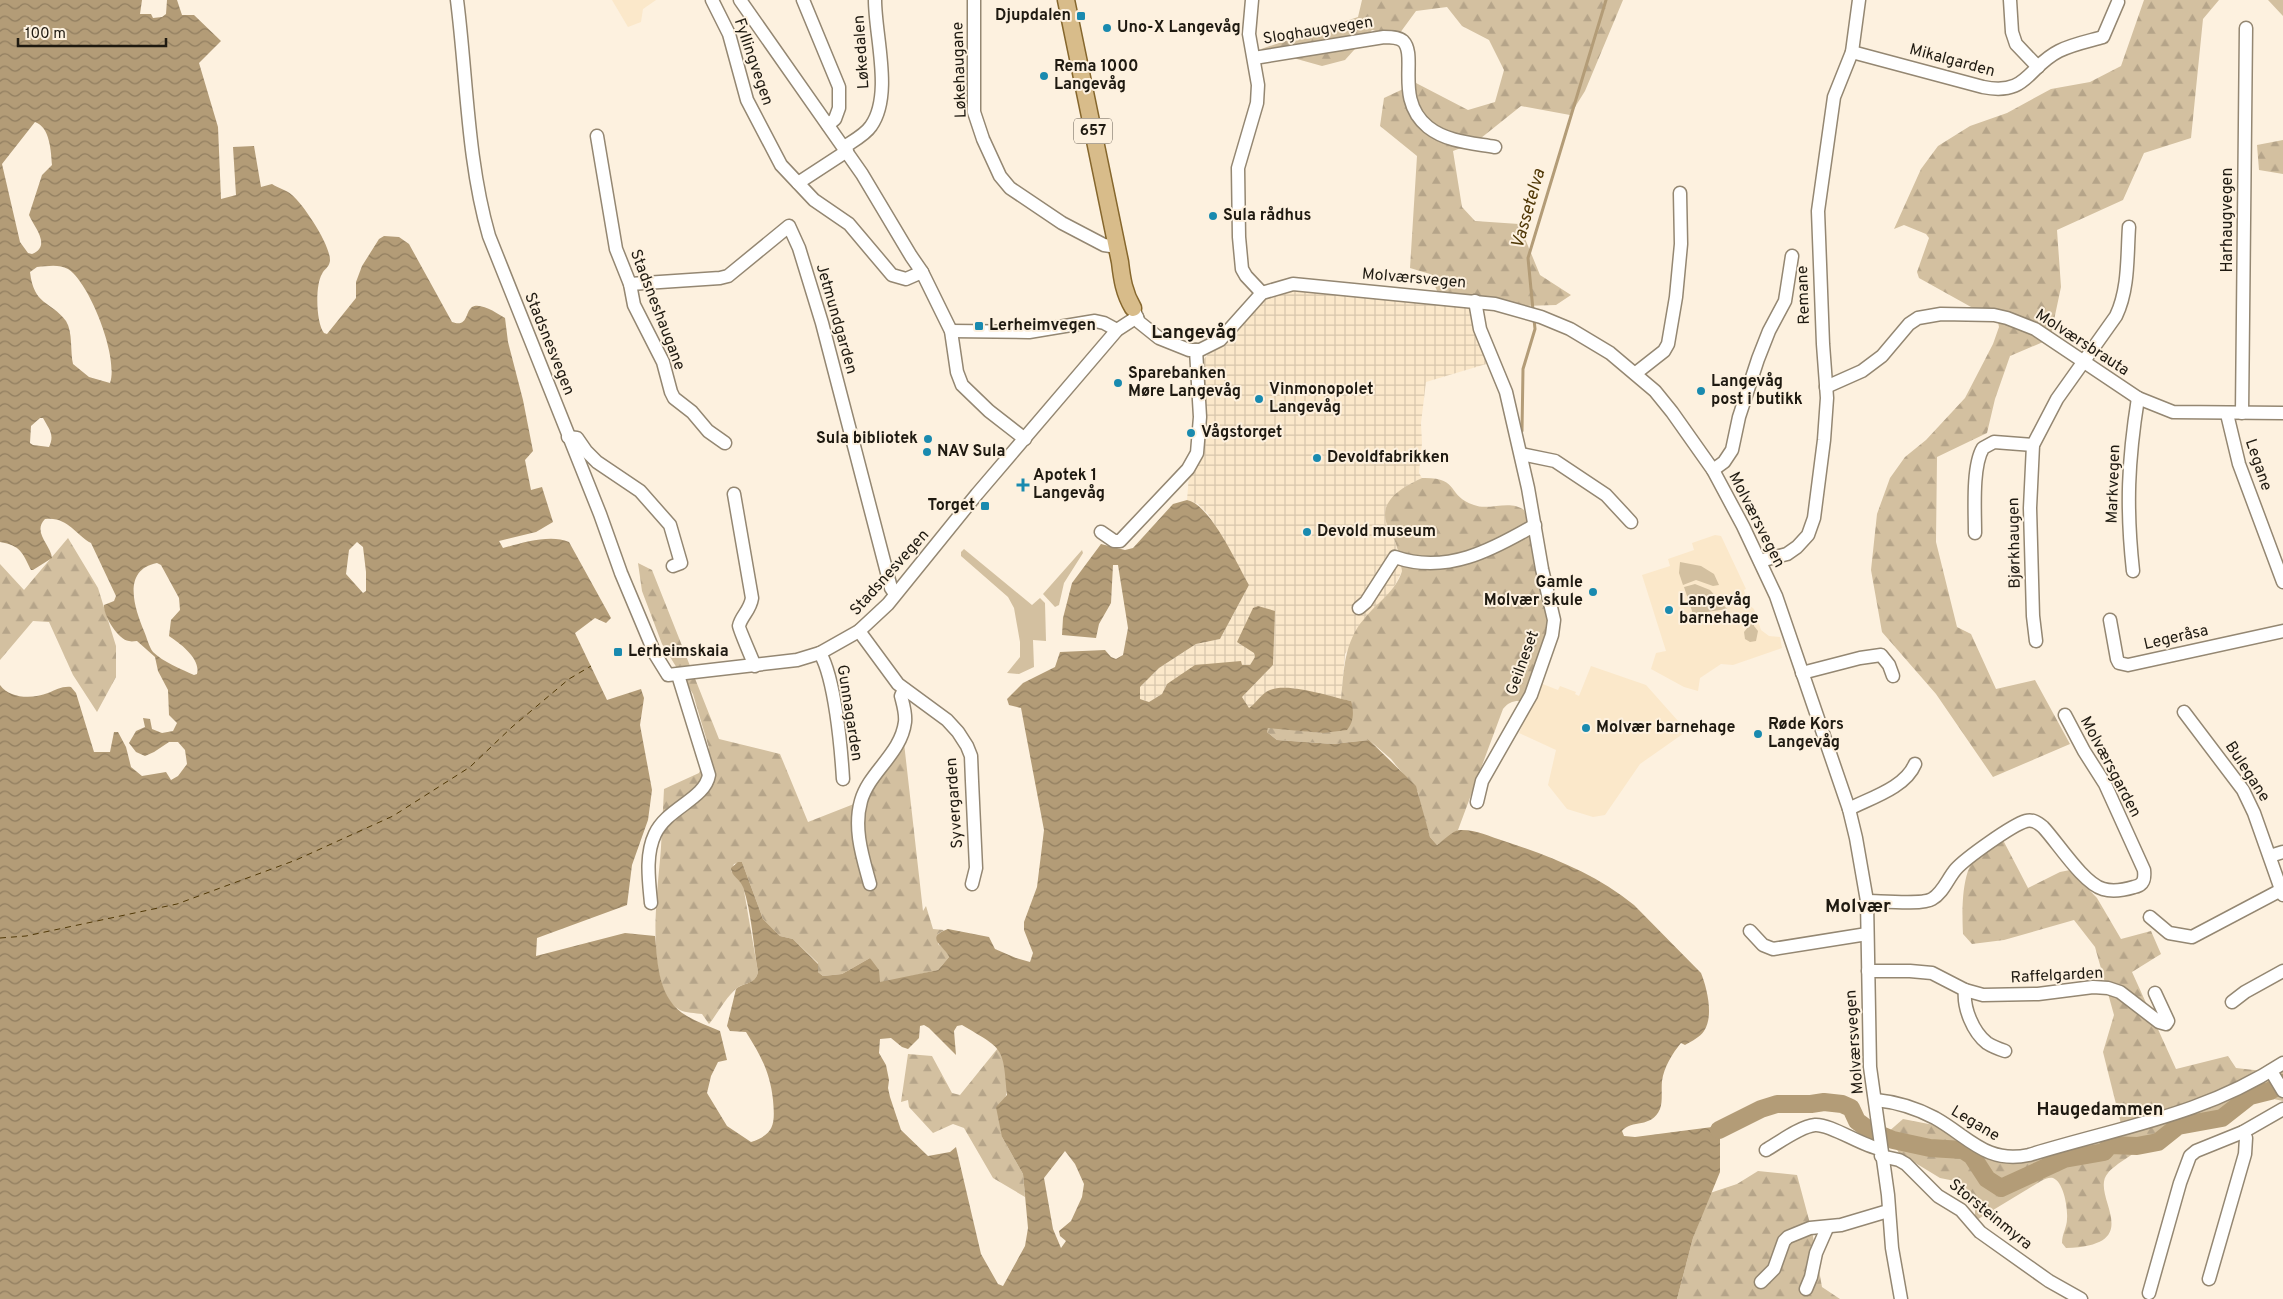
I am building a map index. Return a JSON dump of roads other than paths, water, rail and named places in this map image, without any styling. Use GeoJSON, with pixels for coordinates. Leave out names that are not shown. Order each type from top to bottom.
{"type":"FeatureCollection","features":[{"type":"Feature","properties":{"kind":"main road","name":"657"},"geometry":{"type":"LineString","coordinates":[[1066,0],[1118,254],[1133,295],[1135,313]]}},
{"type":"Feature","properties":{"kind":"street","name":"Stadsnesvegen"},"geometry":{"type":"LineString","coordinates":[[457,0],[474,165],[485,221],[500,266],[600,514],[621,573],[655,654],[668,675],[797,660],[820,652],[859,632],[888,604],[1117,330],[1135,313]]}},
{"type":"Feature","properties":{"kind":"street","name":"Fyllingvegen"},"geometry":{"type":"LineString","coordinates":[[712,0],[729,34],[752,113],[781,165],[814,200],[853,227],[892,275],[906,279],[922,272]]}},
{"type":"Feature","properties":{"kind":"street","name":"Fyllingvegen"},"geometry":{"type":"LineString","coordinates":[[740,0],[846,149],[922,272],[951,330],[957,372],[962,384],[989,411],[1025,439]]}},
{"type":"Feature","properties":{"kind":"street"},"geometry":{"type":"LineString","coordinates":[[804,0],[839,87],[839,108],[835,119],[828,125]]}},
{"type":"Feature","properties":{"kind":"street","name":"Løkedalen"},"geometry":{"type":"LineString","coordinates":[[846,149],[872,124],[882,89],[875,0]]}},
{"type":"Feature","properties":{"kind":"street","name":"Løkehaugane"},"geometry":{"type":"LineString","coordinates":[[974,0],[974,112],[983,139],[1000,176],[1010,188],[1062,223],[1118,254]]}},
{"type":"Feature","properties":{"kind":"street","name":"Sloghaugvegen"},"geometry":{"type":"LineString","coordinates":[[1252,0],[1250,34],[1258,85],[1257,103],[1238,168],[1238,237],[1242,269],[1262,293]]}},
{"type":"Feature","properties":{"kind":"street","name":"Remane"},"geometry":{"type":"LineString","coordinates":[[1760,561],[1786,554],[1798,547],[1811,529],[1824,440],[1826,387],[1818,211],[1834,97],[1852,52],[1859,0]]}},
{"type":"Feature","properties":{"kind":"street"},"geometry":{"type":"LineString","coordinates":[[2010,0],[2012,32],[2016,44],[2038,67]]}},
{"type":"Feature","properties":{"kind":"street","name":"Mikalgarden"},"geometry":{"type":"LineString","coordinates":[[1852,52],[1997,90],[2017,85],[2059,51],[2103,36],[2118,2]]}},
{"type":"Feature","properties":{"kind":"street","name":"Harhaugvegen"},"geometry":{"type":"LineString","coordinates":[[2242,413],[2246,28]]}},
{"type":"Feature","properties":{"kind":"street","name":"Sloghaugvegen"},"geometry":{"type":"LineString","coordinates":[[1254,58],[1384,37],[1395,38],[1402,41],[1407,48],[1409,57],[1407,82],[1410,99],[1419,118],[1428,127],[1448,138],[1494,147]]}},
{"type":"Feature","properties":{"kind":"street","name":"Stadsneshaugane"},"geometry":{"type":"LineString","coordinates":[[597,136],[616,249],[630,284],[634,305],[662,362],[670,392],[708,430],[725,443]]}},
{"type":"Feature","properties":{"kind":"street"},"geometry":{"type":"LineString","coordinates":[[798,183],[846,149]]}},
{"type":"Feature","properties":{"kind":"street"},"geometry":{"type":"LineString","coordinates":[[1636,373],[1664,351],[1668,344],[1676,297],[1681,244],[1680,193]]}},
{"type":"Feature","properties":{"kind":"street","name":"Jetmundgarden"},"geometry":{"type":"LineString","coordinates":[[630,284],[728,276],[789,226],[799,248],[822,323],[887,573],[895,594]]}},
{"type":"Feature","properties":{"kind":"street","name":"Bjørkhaugen"},"geometry":{"type":"LineString","coordinates":[[2036,641],[2033,616],[2030,508],[2033,445],[2044,422],[2121,306],[2126,272],[2129,227]]}},
{"type":"Feature","properties":{"kind":"street","name":"Remane"},"geometry":{"type":"LineString","coordinates":[[1712,470],[1724,462],[1732,450],[1739,417],[1758,359],[1769,331],[1785,301],[1792,256]]}},
{"type":"Feature","properties":{"kind":"street","name":"Molværsvegen"},"geometry":{"type":"LineString","coordinates":[[1262,293],[1293,284],[1475,301],[1508,306],[1541,317],[1570,329],[1610,352],[1636,373],[1655,391],[1672,412],[1712,470],[1760,561],[1776,596],[1849,808],[1863,868],[1867,901],[1868,1034],[1872,1086],[1876,1100],[1893,1258],[1901,1299]]}},
{"type":"Feature","properties":{"kind":"street"},"geometry":{"type":"LineString","coordinates":[[1135,313],[1146,329],[1159,338],[1189,350],[1196,350],[1220,340],[1262,293]]}},
{"type":"Feature","properties":{"kind":"street","name":"Geilneset"},"geometry":{"type":"LineString","coordinates":[[1475,301],[1480,329],[1502,379],[1520,454],[1542,569],[1553,615],[1552,635],[1531,695],[1482,781],[1477,802]]}},
{"type":"Feature","properties":{"kind":"street","name":"Molværsbrauta"},"geometry":{"type":"LineString","coordinates":[[1826,387],[1862,371],[1882,356],[1909,324],[1918,318],[1931,314],[1984,315],[2007,318],[2035,330],[2138,398],[2173,412],[2227,414],[2283,413]]}},
{"type":"Feature","properties":{"kind":"street"},"geometry":{"type":"LineString","coordinates":[[951,330],[1029,332],[1095,321],[1104,323],[1117,330]]}},
{"type":"Feature","properties":{"kind":"street"},"geometry":{"type":"LineString","coordinates":[[1101,532],[1114,540],[1120,541],[1188,468],[1197,453],[1200,417],[1196,350]]}},
{"type":"Feature","properties":{"kind":"street","name":"Markvegen"},"geometry":{"type":"LineString","coordinates":[[2133,571],[2128,511],[2128,479],[2138,398]]}},
{"type":"Feature","properties":{"kind":"street","name":"Legane"},"geometry":{"type":"LineString","coordinates":[[2227,414],[2239,464],[2283,582]]}},
{"type":"Feature","properties":{"kind":"street"},"geometry":{"type":"LineString","coordinates":[[568,437],[577,438],[597,462],[640,490],[670,525],[681,563],[673,566]]}},
{"type":"Feature","properties":{"kind":"street"},"geometry":{"type":"LineString","coordinates":[[1975,533],[1976,482],[1979,456],[1983,448],[1994,442],[2033,445]]}},
{"type":"Feature","properties":{"kind":"street"},"geometry":{"type":"LineString","coordinates":[[1520,454],[1555,461],[1606,495],[1631,522]]}},
{"type":"Feature","properties":{"kind":"street"},"geometry":{"type":"LineString","coordinates":[[734,494],[752,598],[751,607],[739,626],[739,632],[747,643],[755,666]]}},
{"type":"Feature","properties":{"kind":"street"},"geometry":{"type":"LineString","coordinates":[[1359,608],[1366,602],[1395,557],[1428,562],[1463,559],[1497,547],[1535,525]]}},
{"type":"Feature","properties":{"kind":"street","name":"Legeråsa"},"geometry":{"type":"LineString","coordinates":[[2110,620],[2117,659],[2119,663],[2128,665],[2283,631]]}},
{"type":"Feature","properties":{"kind":"street","name":"Syvergarden"},"geometry":{"type":"LineString","coordinates":[[859,632],[904,689],[947,720],[958,732],[970,756],[976,868],[972,884]]}},
{"type":"Feature","properties":{"kind":"street","name":"Gunnagarden"},"geometry":{"type":"LineString","coordinates":[[820,652],[826,663],[831,686],[843,779]]}},
{"type":"Feature","properties":{"kind":"street"},"geometry":{"type":"LineString","coordinates":[[1802,673],[1881,655],[1889,665],[1893,676]]}},
{"type":"Feature","properties":{"kind":"street"},"geometry":{"type":"LineString","coordinates":[[651,903],[648,862],[656,832],[670,814],[704,788],[709,775],[678,674]]}},
{"type":"Feature","properties":{"kind":"street"},"geometry":{"type":"LineString","coordinates":[[870,884],[858,829],[860,802],[868,784],[892,754],[902,732],[905,715],[901,696],[904,689]]}},
{"type":"Feature","properties":{"kind":"street","name":"Bulegane"},"geometry":{"type":"LineString","coordinates":[[2150,917],[2169,933],[2192,937],[2282,893],[2254,813],[2243,790],[2184,712]]}},
{"type":"Feature","properties":{"kind":"street","name":"Molværsgarden"},"geometry":{"type":"LineString","coordinates":[[1867,901],[1923,902],[1933,899],[1952,874],[1967,860],[2028,820],[2038,822],[2044,827],[2096,886],[2115,890],[2135,887],[2142,883],[2145,877],[2144,870],[2105,784],[2084,751],[2065,715]]}},
{"type":"Feature","properties":{"kind":"street"},"geometry":{"type":"LineString","coordinates":[[1849,808],[1892,787],[1911,773],[1915,764]]}},
{"type":"Feature","properties":{"kind":"street"},"geometry":{"type":"LineString","coordinates":[[2270,856],[2283,852]]}},
{"type":"Feature","properties":{"kind":"street"},"geometry":{"type":"LineString","coordinates":[[1750,931],[1763,945],[1772,949],[1867,934]]}},
{"type":"Feature","properties":{"kind":"street","name":"Raffelgarden"},"geometry":{"type":"LineString","coordinates":[[1868,971],[1932,973],[1976,994],[2007,995],[2093,987],[2108,988],[2120,992],[2159,1022],[2166,1024],[2168,1021],[2155,993]]}},
{"type":"Feature","properties":{"kind":"street"},"geometry":{"type":"LineString","coordinates":[[2232,1002],[2245,992],[2283,971]]}},
{"type":"Feature","properties":{"kind":"street"},"geometry":{"type":"LineString","coordinates":[[1965,990],[1967,1011],[1980,1035],[1994,1047],[2005,1051]]}},
{"type":"Feature","properties":{"kind":"street","name":"Legane"},"geometry":{"type":"LineString","coordinates":[[1876,1100],[1909,1106],[1935,1119],[1983,1151],[2012,1157],[2029,1155],[2200,1106],[2219,1098],[2283,1063]]}},
{"type":"Feature","properties":{"kind":"street"},"geometry":{"type":"LineString","coordinates":[[2271,1070],[2283,1091]]}},
{"type":"Feature","properties":{"kind":"street"},"geometry":{"type":"LineString","coordinates":[[2149,1293],[2180,1183],[2190,1156],[2196,1151],[2243,1132],[2283,1110]]}},
{"type":"Feature","properties":{"kind":"street"},"geometry":{"type":"LineString","coordinates":[[1766,1150],[1815,1125],[1825,1127],[1861,1144],[1880,1148]]}},
{"type":"Feature","properties":{"kind":"street"},"geometry":{"type":"LineString","coordinates":[[2209,1279],[2245,1154],[2246,1138],[2243,1132]]}},
{"type":"Feature","properties":{"kind":"street","name":"Storsteinmyra"},"geometry":{"type":"LineString","coordinates":[[1880,1148],[1906,1164],[1938,1196],[1961,1210],[1980,1232],[2033,1270],[2081,1299]]}},
{"type":"Feature","properties":{"kind":"street"},"geometry":{"type":"LineString","coordinates":[[1761,1282],[1774,1269],[1784,1240],[1788,1237],[1810,1228],[1827,1228],[1888,1211]]}},
{"type":"Feature","properties":{"kind":"street"},"geometry":{"type":"LineString","coordinates":[[1806,1289],[1816,1253],[1827,1228]]}},
{"type":"Feature","properties":{"kind":"water"},"geometry":{"type":"Polygon","coordinates":[[[0,0],[142,0],[140,14],[151,14],[153,18],[162,17],[166,14],[167,0],[177,0],[182,15],[194,15],[221,41],[199,63],[218,127],[221,199],[236,195],[233,147],[254,146],[261,187],[272,184],[292,195],[310,216],[322,236],[329,254],[329,265],[320,279],[317,295],[319,321],[324,333],[327,334],[356,298],[356,282],[362,266],[379,239],[384,236],[399,237],[409,244],[452,322],[461,323],[464,321],[470,309],[476,306],[489,309],[505,318],[508,342],[523,400],[533,451],[525,460],[531,490],[542,487],[553,522],[536,532],[499,541],[503,548],[545,539],[569,542],[611,618],[606,623],[595,618],[575,633],[607,700],[641,689],[644,698],[640,725],[652,790],[648,820],[632,865],[627,905],[537,938],[536,956],[625,933],[655,936],[661,981],[670,1001],[687,1016],[720,1031],[727,1060],[718,1062],[711,1076],[707,1093],[727,1126],[751,1142],[759,1139],[769,1131],[772,1127],[774,1115],[770,1081],[760,1057],[746,1032],[730,1031],[727,1026],[736,989],[752,981],[758,972],[746,897],[742,884],[732,873],[731,868],[738,862],[742,862],[763,919],[780,936],[793,939],[818,964],[818,972],[823,976],[842,974],[870,958],[879,970],[880,982],[938,970],[949,957],[936,939],[941,932],[948,929],[989,937],[995,949],[1030,962],[1033,953],[1024,930],[1024,922],[1037,887],[1044,830],[1021,708],[1009,705],[1007,699],[1023,683],[1055,667],[1060,652],[1105,650],[1111,657],[1116,659],[1123,655],[1128,628],[1118,565],[1113,565],[1111,603],[1099,624],[1096,638],[1062,635],[1063,618],[1072,583],[1101,544],[1125,550],[1133,548],[1173,504],[1187,500],[1196,504],[1214,523],[1249,585],[1220,639],[1196,644],[1159,668],[1140,687],[1140,699],[1149,702],[1162,694],[1167,684],[1195,665],[1241,661],[1242,665],[1250,665],[1255,657],[1254,653],[1237,642],[1253,608],[1258,606],[1275,611],[1273,665],[1242,697],[1249,708],[1266,692],[1284,688],[1320,693],[1351,701],[1353,716],[1347,730],[1323,733],[1268,728],[1267,732],[1277,740],[1333,744],[1369,740],[1416,786],[1430,837],[1437,845],[1456,831],[1470,831],[1482,833],[1572,867],[1604,884],[1634,905],[1701,973],[1709,1010],[1709,1018],[1704,1031],[1685,1045],[1681,1043],[1669,1061],[1662,1081],[1661,1106],[1656,1115],[1647,1122],[1631,1125],[1622,1131],[1624,1136],[1635,1137],[1720,1126],[1720,1172],[1693,1238],[1677,1299],[0,1299],[0,685],[10,693],[29,697],[71,687],[76,693],[94,752],[110,752],[114,732],[118,732],[126,747],[131,767],[142,776],[166,772],[171,780],[178,776],[187,764],[185,750],[178,742],[169,742],[145,756],[136,752],[129,743],[136,731],[145,727],[143,718],[150,719],[152,729],[162,733],[173,731],[177,723],[169,715],[168,690],[158,671],[155,657],[137,641],[125,640],[120,636],[106,615],[104,605],[114,601],[116,596],[91,543],[65,523],[59,520],[45,519],[40,529],[52,558],[31,570],[17,548],[0,542],[0,0]],[[35,122],[2,164],[20,242],[28,253],[32,254],[38,251],[41,241],[29,215],[42,175],[52,165],[49,140],[44,129],[35,122]],[[61,266],[37,267],[30,272],[32,283],[39,297],[66,321],[70,331],[73,364],[89,377],[110,383],[112,371],[110,357],[101,322],[85,289],[76,277],[68,269],[61,266]],[[40,418],[31,426],[30,443],[49,447],[51,435],[43,418],[40,418]],[[357,542],[349,550],[346,574],[363,593],[366,591],[363,547],[357,542]],[[157,563],[146,567],[139,573],[135,582],[135,602],[140,622],[153,652],[172,665],[194,675],[197,674],[196,663],[193,657],[169,636],[171,620],[180,610],[179,598],[161,565],[157,563]],[[924,1025],[920,1026],[919,1038],[908,1049],[902,1047],[891,1038],[880,1039],[879,1053],[886,1065],[890,1097],[901,1130],[928,1156],[950,1152],[956,1147],[981,1254],[998,1284],[1003,1286],[1025,1246],[1028,1228],[1023,1174],[1002,1137],[996,1107],[1007,1095],[1002,1058],[994,1045],[962,1025],[957,1026],[954,1031],[956,1055],[924,1025]],[[1065,1151],[1044,1178],[1053,1229],[1061,1248],[1066,1241],[1060,1236],[1059,1231],[1071,1221],[1082,1197],[1084,1184],[1075,1164],[1065,1151]]]}},
{"type":"Feature","properties":{"kind":"waterway","name":"Vassetelva"},"geometry":{"type":"LineString","coordinates":[[1533,310],[1528,258],[1606,0]]}},
{"type":"Feature","properties":{"kind":"waterway","name":"Vassetelva"},"geometry":{"type":"LineString","coordinates":[[1522,431],[1523,369],[1535,329],[1534,319]]}},
{"type":"Feature","properties":{"kind":"waterway"},"geometry":{"type":"LineString","coordinates":[[1719,1130],[1761,1109],[1777,1104],[1824,1102],[1842,1104],[1851,1108],[1857,1121],[1869,1130],[1893,1140],[1930,1148],[1963,1150],[1972,1156],[1987,1179],[2001,1188],[2064,1159],[2104,1152],[2110,1145],[2137,1146],[2158,1142],[2178,1126],[2222,1118],[2250,1096],[2270,1091],[2283,1083]]}},
{"type":"Feature","properties":{"kind":"place","name":"Djupdalen"},"geometry":{"type":"Point","coordinates":[1081,16]}},
{"type":"Feature","properties":{"kind":"place","name":"Uno-X Langevåg"},"geometry":{"type":"Point","coordinates":[1107,28]}},
{"type":"Feature","properties":{"kind":"place","name":"Rema 1000 Langevåg"},"geometry":{"type":"Point","coordinates":[1044,76]}},
{"type":"Feature","properties":{"kind":"place","name":"Sula rådhus"},"geometry":{"type":"Point","coordinates":[1213,216]}},
{"type":"Feature","properties":{"kind":"place","name":"Lerheimvegen"},"geometry":{"type":"Point","coordinates":[979,326]}},
{"type":"Feature","properties":{"kind":"place","name":"Sparebanken Møre Langevåg"},"geometry":{"type":"Point","coordinates":[1118,383]}},
{"type":"Feature","properties":{"kind":"place","name":"Langevåg post i butikk"},"geometry":{"type":"Point","coordinates":[1701,391]}},
{"type":"Feature","properties":{"kind":"place","name":"Vinmonopolet Langevåg"},"geometry":{"type":"Point","coordinates":[1259,399]}},
{"type":"Feature","properties":{"kind":"place","name":"Vågstorget"},"geometry":{"type":"Point","coordinates":[1191,433]}},
{"type":"Feature","properties":{"kind":"place","name":"Sula bibliotek"},"geometry":{"type":"Point","coordinates":[928,439]}},
{"type":"Feature","properties":{"kind":"place","name":"NAV Sula"},"geometry":{"type":"Point","coordinates":[927,452]}},
{"type":"Feature","properties":{"kind":"place","name":"Devoldfabrikken"},"geometry":{"type":"Point","coordinates":[1317,458]}},
{"type":"Feature","properties":{"kind":"place","name":"Apotek 1 Langevåg"},"geometry":{"type":"Point","coordinates":[1023,485]}},
{"type":"Feature","properties":{"kind":"place","name":"Torget"},"geometry":{"type":"Point","coordinates":[985,506]}},
{"type":"Feature","properties":{"kind":"place","name":"Devold museum"},"geometry":{"type":"Point","coordinates":[1307,532]}},
{"type":"Feature","properties":{"kind":"place","name":"Gamle Molvær skule"},"geometry":{"type":"Point","coordinates":[1593,592]}},
{"type":"Feature","properties":{"kind":"place","name":"Langevåg barnehage"},"geometry":{"type":"Point","coordinates":[1669,610]}},
{"type":"Feature","properties":{"kind":"place","name":"Lerheimskaia"},"geometry":{"type":"Point","coordinates":[618,652]}},
{"type":"Feature","properties":{"kind":"place","name":"Molvær barnehage"},"geometry":{"type":"Point","coordinates":[1586,728]}},
{"type":"Feature","properties":{"kind":"place","name":"Røde Kors Langevåg"},"geometry":{"type":"Point","coordinates":[1758,734]}},
{"type":"Feature","properties":{"kind":"district","name":"Langevåg"},"geometry":{"type":"Point","coordinates":[1194,333]}},
{"type":"Feature","properties":{"kind":"district","name":"Molvær"},"geometry":{"type":"Point","coordinates":[1858,907]}},
{"type":"Feature","properties":{"kind":"district","name":"Haugedammen"},"geometry":{"type":"Point","coordinates":[2100,1110]}}]}
